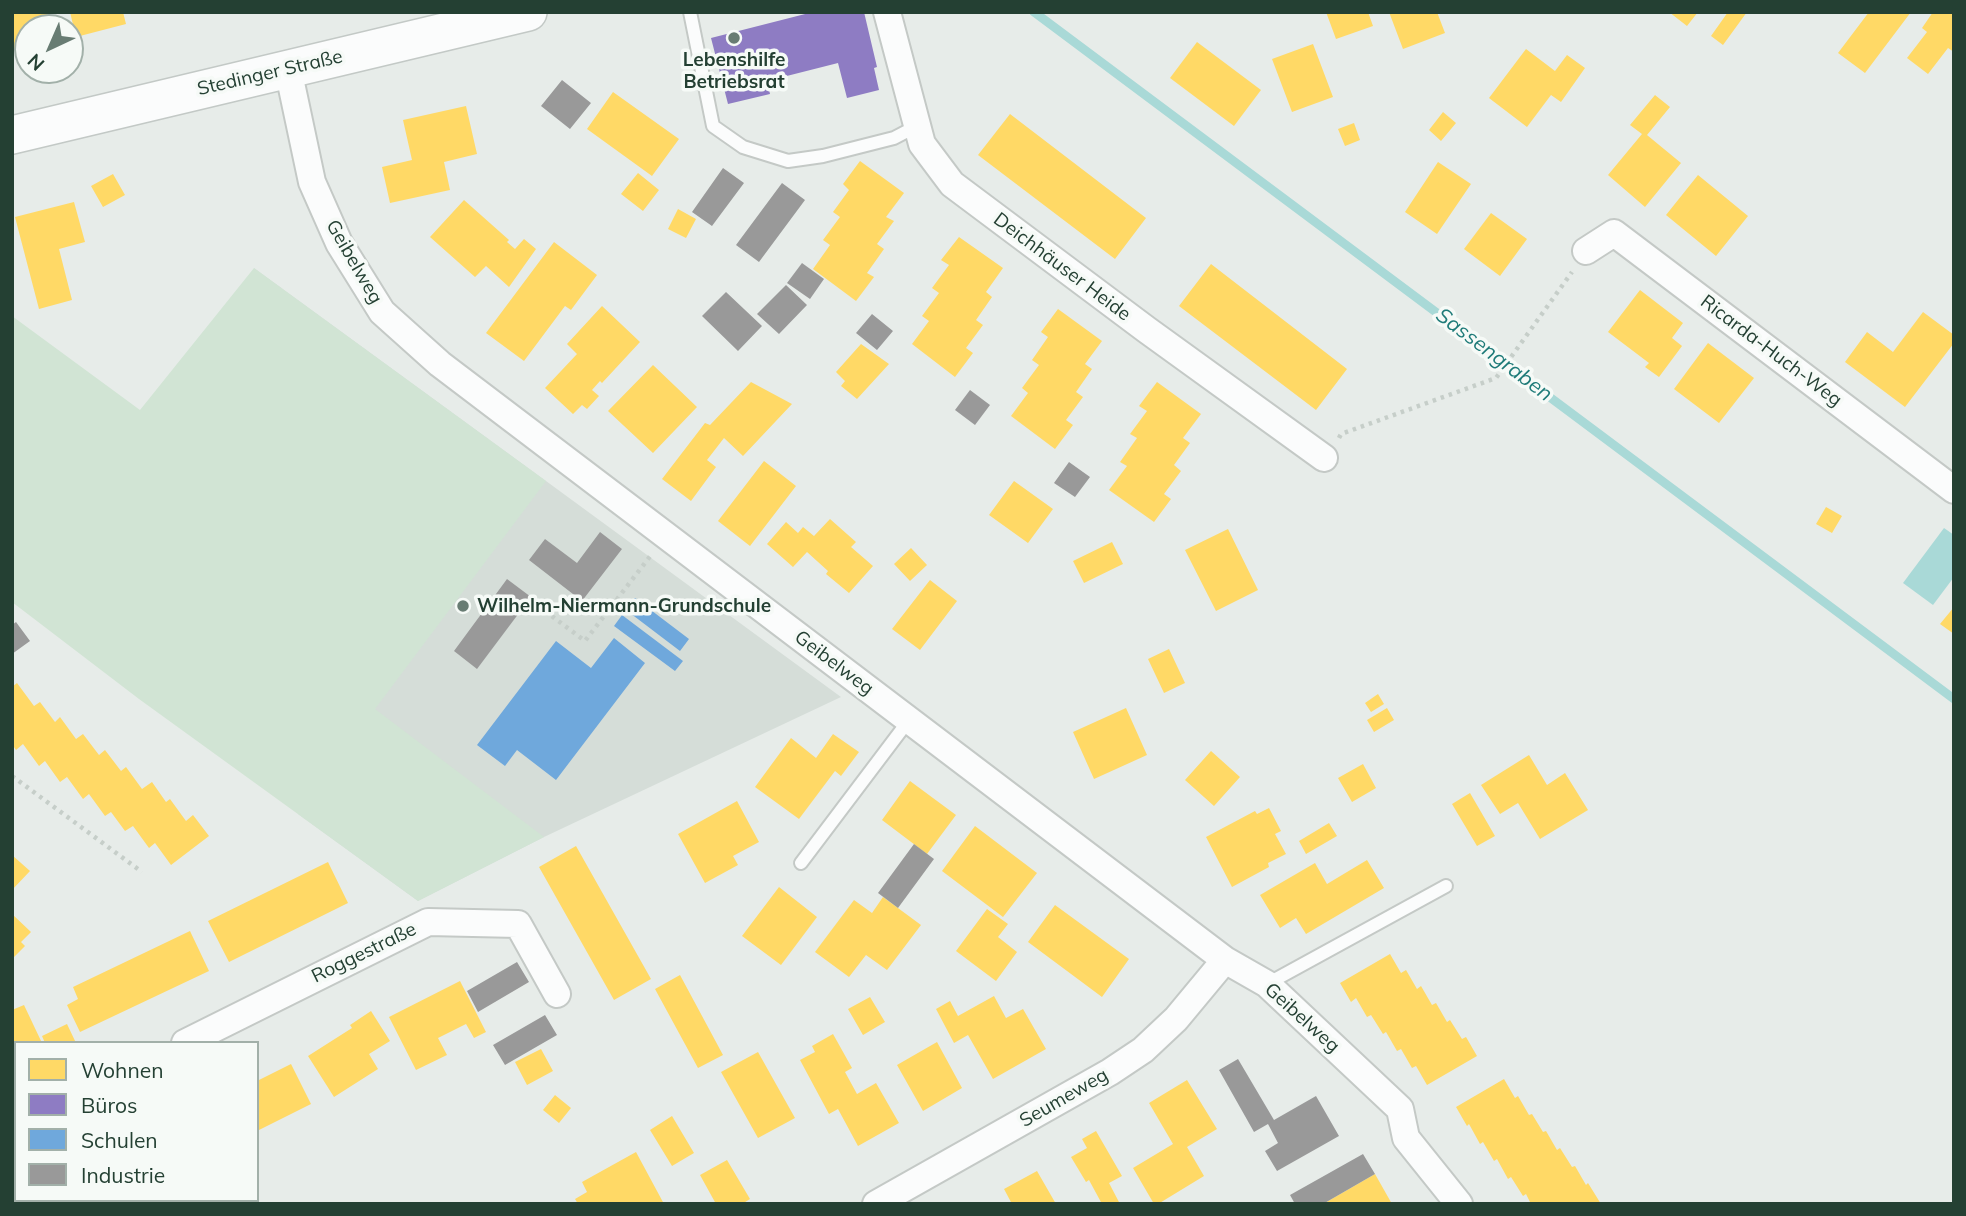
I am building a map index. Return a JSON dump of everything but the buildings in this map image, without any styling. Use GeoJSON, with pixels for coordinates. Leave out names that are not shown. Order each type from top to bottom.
{"type":"FeatureCollection","features":[{"type":"Feature","properties":{"kind":"main road","name":"Stedinger Straße"},"geometry":{"type":"LineString","coordinates":[[12,135],[527,12]]}},
{"type":"Feature","properties":{"kind":"street","name":"Deichhäuser Heide"},"geometry":{"type":"LineString","coordinates":[[887,12],[922,144],[951,184],[1324,458]]}},
{"type":"Feature","properties":{"kind":"street","name":"Geibelweg"},"geometry":{"type":"LineString","coordinates":[[288,69],[312,182],[339,243],[382,312],[440,364],[1225,960],[1267,984],[1400,1109],[1406,1138],[1460,1204]]}},
{"type":"Feature","properties":{"kind":"street","name":"Ricarda-Huch-Weg"},"geometry":{"type":"LineString","coordinates":[[1586,251],[1614,233],[1954,491]]}},
{"type":"Feature","properties":{"kind":"street","name":"Roggestraße"},"geometry":{"type":"LineString","coordinates":[[189,1041],[428,922],[518,923],[557,994]]}},
{"type":"Feature","properties":{"kind":"street","name":"Seumeweg"},"geometry":{"type":"LineString","coordinates":[[876,1204],[1110,1073],[1143,1050],[1176,1019],[1225,960]]}},
{"type":"Feature","properties":{"kind":"lane"},"geometry":{"type":"LineString","coordinates":[[690,12],[713,126],[743,147],[788,161],[823,156],[894,138],[917,126]]}},
{"type":"Feature","properties":{"kind":"lane"},"geometry":{"type":"LineString","coordinates":[[801,863],[909,720]]}},
{"type":"Feature","properties":{"kind":"lane"},"geometry":{"type":"LineString","coordinates":[[1267,984],[1446,886]]}},
{"type":"Feature","properties":{"kind":"path"},"geometry":{"type":"LineString","coordinates":[[1324,458],[1341,434],[1496,378],[1586,251]]}},
{"type":"Feature","properties":{"kind":"path"},"geometry":{"type":"LineString","coordinates":[[545,611],[585,641],[666,535]]}},
{"type":"Feature","properties":{"kind":"path"},"geometry":{"type":"LineString","coordinates":[[12,776],[142,872]]}},
{"type":"Feature","properties":{"kind":"shaded area","name":"Wilhelm-Niermann-Grundschule"},"geometry":{"type":"Polygon","coordinates":[[[254,268],[841,697],[544,837],[418,901],[298,814],[254,268]]]}},
{"type":"Feature","properties":{"kind":"green space","name":"Wilhelm-Niermann-Grundschule"},"geometry":{"type":"Polygon","coordinates":[[[254,268],[546,481],[375,709],[544,837],[418,901],[139,699],[12,602],[12,316],[140,410],[254,268]]]}},
{"type":"Feature","properties":{"kind":"water"},"geometry":{"type":"Polygon","coordinates":[[[1944,528],[1954,535],[1954,577],[1933,605],[1903,583],[1944,528]]]}},
{"type":"Feature","properties":{"kind":"waterway","name":"Sassengraben"},"geometry":{"type":"LineString","coordinates":[[1034,12],[1954,699]]}},
{"type":"Feature","properties":{"kind":"place","name":"Lebenshilfe Betriebsrat"},"geometry":{"type":"Point","coordinates":[734,38]}},
{"type":"Feature","properties":{"kind":"place","name":"Wilhelm-Niermann-Grundschule"},"geometry":{"type":"Point","coordinates":[463,606]}}]}
